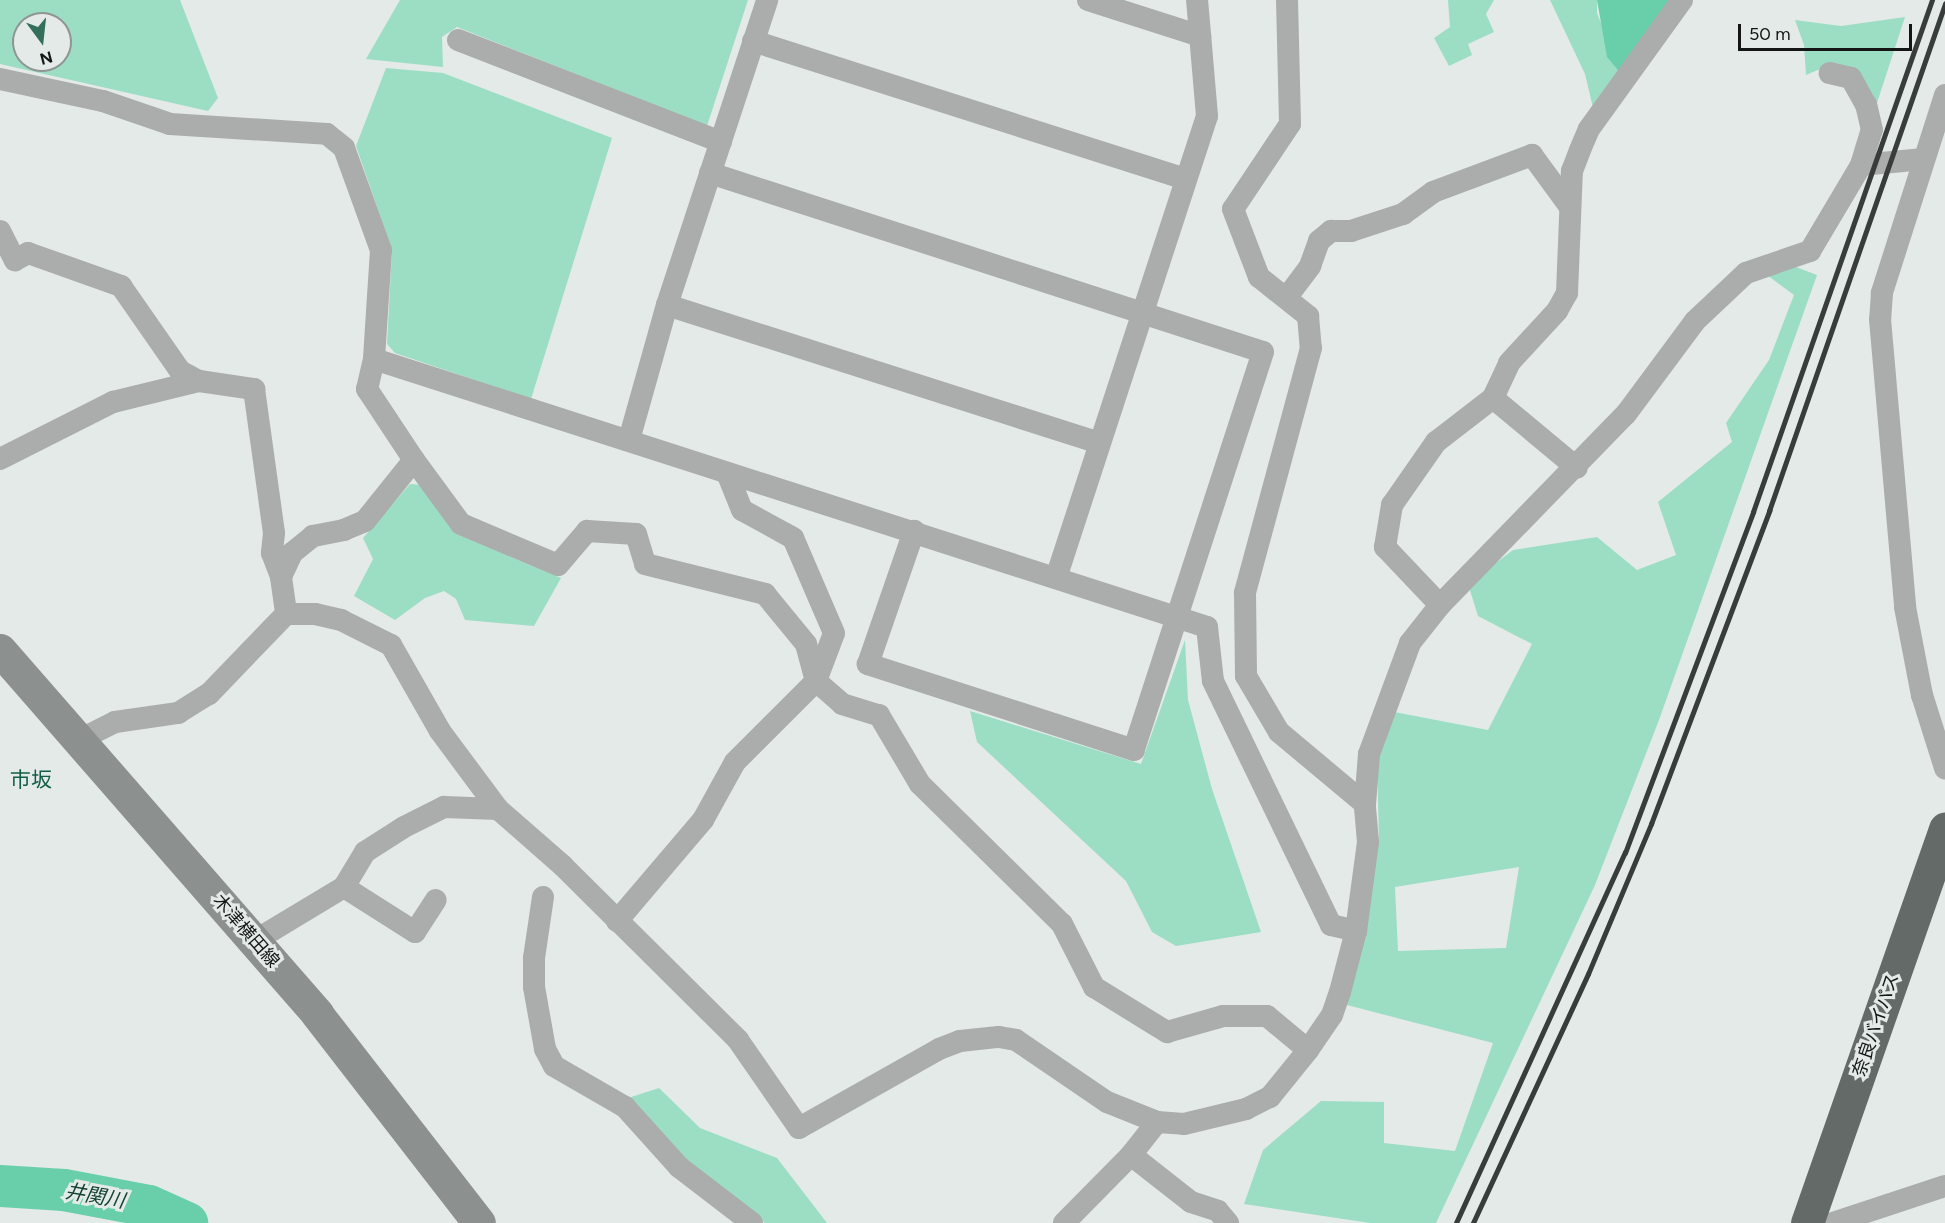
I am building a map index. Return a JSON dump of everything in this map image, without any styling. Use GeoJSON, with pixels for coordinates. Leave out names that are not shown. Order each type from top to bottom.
{"type":"FeatureCollection","features":[{"type":"Feature","properties":{"kind":"highway","name":"奈良バイパス"},"geometry":{"type":"LineString","coordinates":[[1807,1223],[1945,828]]}},
{"type":"Feature","properties":{"kind":"main road","name":"木津横田線"},"geometry":{"type":"LineString","coordinates":[[0,650],[256,940],[479,1223]]}},
{"type":"Feature","properties":{"kind":"street"},"geometry":{"type":"LineString","coordinates":[[629,440],[668,305],[766,0]]}},
{"type":"Feature","properties":{"kind":"street"},"geometry":{"type":"LineString","coordinates":[[1088,0],[1200,36]]}},
{"type":"Feature","properties":{"kind":"street"},"geometry":{"type":"LineString","coordinates":[[1056,578],[1207,116],[1197,0]]}},
{"type":"Feature","properties":{"kind":"street"},"geometry":{"type":"LineString","coordinates":[[1287,0],[1290,124],[1233,209],[1259,277],[1308,316],[1311,348],[1245,593],[1246,676],[1280,732],[1365,804]]}},
{"type":"Feature","properties":{"kind":"street"},"geometry":{"type":"LineString","coordinates":[[1440,604],[1384,547],[1392,505],[1436,442],[1493,398],[1509,363],[1557,311],[1567,293],[1572,171],[1589,129],[1682,0]]}},
{"type":"Feature","properties":{"kind":"street"},"geometry":{"type":"LineString","coordinates":[[458,40],[721,142]]}},
{"type":"Feature","properties":{"kind":"street"},"geometry":{"type":"LineString","coordinates":[[753,41],[1186,179]]}},
{"type":"Feature","properties":{"kind":"street"},"geometry":{"type":"LineString","coordinates":[[79,740],[115,722],[178,713],[209,694],[286,614],[329,616],[391,645],[440,730],[498,809],[617,921],[738,1040],[799,1128],[939,1049],[960,1041],[999,1037],[1016,1040],[1107,1102],[1157,1122],[1184,1124],[1254,1105],[1270,1097],[1308,1050],[1332,1015],[1356,931],[1368,842],[1365,804],[1369,754],[1410,643],[1440,604],[1577,468],[1626,414],[1704,313],[1746,273],[1810,251],[1861,165],[1872,130],[1866,105],[1851,78],[1830,73]]}},
{"type":"Feature","properties":{"kind":"street"},"geometry":{"type":"LineString","coordinates":[[0,79],[103,101],[170,124],[327,134],[344,148],[381,250],[374,359],[367,389],[414,460],[431,478],[461,524],[558,565],[586,531],[636,534],[645,564],[765,594],[806,644],[816,681],[842,704],[879,715],[920,784],[1062,924],[1094,987],[1167,1032],[1223,1016],[1267,1016],[1308,1050]]}},
{"type":"Feature","properties":{"kind":"street"},"geometry":{"type":"LineString","coordinates":[[1945,95],[1882,293],[1880,320],[1905,607],[1922,695],[1945,768]]}},
{"type":"Feature","properties":{"kind":"street"},"geometry":{"type":"LineString","coordinates":[[1287,297],[1310,266],[1318,241],[1331,231],[1351,231],[1403,214],[1433,192],[1532,155],[1570,207]]}},
{"type":"Feature","properties":{"kind":"street"},"geometry":{"type":"LineString","coordinates":[[1861,165],[1924,159]]}},
{"type":"Feature","properties":{"kind":"street"},"geometry":{"type":"LineString","coordinates":[[710,173],[1263,352],[1134,750],[868,664],[914,531]]}},
{"type":"Feature","properties":{"kind":"street"},"geometry":{"type":"LineString","coordinates":[[0,231],[8,264],[28,253],[121,286],[180,371],[200,381],[254,389],[274,533],[272,553],[281,577],[286,614]]}},
{"type":"Feature","properties":{"kind":"street"},"geometry":{"type":"LineString","coordinates":[[668,305],[1100,443]]}},
{"type":"Feature","properties":{"kind":"street"},"geometry":{"type":"LineString","coordinates":[[374,359],[1207,627],[1213,681],[1331,925],[1356,931]]}},
{"type":"Feature","properties":{"kind":"street"},"geometry":{"type":"LineString","coordinates":[[0,459],[113,402],[200,381]]}},
{"type":"Feature","properties":{"kind":"street"},"geometry":{"type":"LineString","coordinates":[[1493,398],[1577,468]]}},
{"type":"Feature","properties":{"kind":"street"},"geometry":{"type":"LineString","coordinates":[[281,577],[285,564],[302,543],[365,521],[414,460]]}},
{"type":"Feature","properties":{"kind":"street"},"geometry":{"type":"LineString","coordinates":[[617,921],[703,820],[735,762],[816,681],[834,633],[793,538],[742,510],[726,473]]}},
{"type":"Feature","properties":{"kind":"street"},"geometry":{"type":"LineString","coordinates":[[256,940],[344,887],[365,852],[404,827],[444,807],[498,809]]}},
{"type":"Feature","properties":{"kind":"street"},"geometry":{"type":"LineString","coordinates":[[344,887],[416,932],[436,900]]}},
{"type":"Feature","properties":{"kind":"street"},"geometry":{"type":"LineString","coordinates":[[543,897],[534,958],[534,987],[545,1049],[554,1066],[625,1107],[679,1167],[752,1223]]}},
{"type":"Feature","properties":{"kind":"street"},"geometry":{"type":"LineString","coordinates":[[1064,1223],[1131,1155],[1157,1122]]}},
{"type":"Feature","properties":{"kind":"street"},"geometry":{"type":"LineString","coordinates":[[1131,1155],[1191,1202],[1218,1211],[1228,1223]]}},
{"type":"Feature","properties":{"kind":"street"},"geometry":{"type":"LineString","coordinates":[[1833,1223],[1945,1186]]}},
{"type":"Feature","properties":{"kind":"shaded area"},"geometry":{"type":"Polygon","coordinates":[[[0,0],[180,0],[218,98],[208,111],[35,72],[72,72],[72,12],[12,12],[12,67],[0,64],[0,0]]]}},
{"type":"Feature","properties":{"kind":"shaded area"},"geometry":{"type":"Polygon","coordinates":[[[400,0],[748,0],[707,126],[457,27],[442,37],[443,67],[366,59],[400,0]]]}},
{"type":"Feature","properties":{"kind":"shaded area"},"geometry":{"type":"Polygon","coordinates":[[[1448,0],[1494,0],[1486,14],[1494,32],[1468,44],[1472,55],[1449,66],[1434,38],[1450,27],[1448,0]]]}},
{"type":"Feature","properties":{"kind":"shaded area"},"geometry":{"type":"Polygon","coordinates":[[[1550,0],[1597,0],[1597,13],[1622,75],[1594,112],[1585,74],[1550,0]]]}},
{"type":"Feature","properties":{"kind":"shaded area"},"geometry":{"type":"Polygon","coordinates":[[[1597,0],[1673,0],[1622,75],[1607,57],[1597,0]]]}},
{"type":"Feature","properties":{"kind":"shaded area"},"geometry":{"type":"Polygon","coordinates":[[[1905,17],[1876,106],[1827,66],[1806,75],[1804,45],[1795,20],[1841,26],[1905,17]]]}},
{"type":"Feature","properties":{"kind":"shaded area"},"geometry":{"type":"Polygon","coordinates":[[[386,68],[443,73],[612,138],[531,399],[395,353],[387,344],[392,250],[356,146],[386,68]]]}},
{"type":"Feature","properties":{"kind":"shaded area"},"geometry":{"type":"Polygon","coordinates":[[[1796,267],[1817,275],[1659,720],[1595,885],[1436,1223],[1370,1223],[1244,1204],[1263,1150],[1321,1101],[1384,1102],[1384,1143],[1455,1151],[1493,1043],[1347,1005],[1379,842],[1377,756],[1389,711],[1488,730],[1532,644],[1478,616],[1468,584],[1513,550],[1597,537],[1637,570],[1676,555],[1658,502],[1732,442],[1726,423],[1769,360],[1794,295],[1767,275],[1796,267]],[[1519,867],[1395,887],[1398,951],[1506,948],[1519,867]]]}},
{"type":"Feature","properties":{"kind":"shaded area"},"geometry":{"type":"Polygon","coordinates":[[[410,484],[422,485],[454,533],[561,578],[534,626],[465,620],[456,599],[444,591],[425,598],[395,620],[354,596],[373,559],[363,538],[410,484]]]}},
{"type":"Feature","properties":{"kind":"shaded area"},"geometry":{"type":"Polygon","coordinates":[[[1185,640],[1188,700],[1212,789],[1261,932],[1176,946],[1152,932],[1126,881],[977,742],[970,711],[1141,764],[1185,640]]]}},
{"type":"Feature","properties":{"kind":"shaded area"},"geometry":{"type":"Polygon","coordinates":[[[659,1088],[700,1128],[777,1158],[827,1223],[765,1223],[685,1162],[622,1100],[659,1088]]]}},
{"type":"Feature","properties":{"kind":"waterway","name":"井関川"},"geometry":{"type":"LineString","coordinates":[[0,1186],[64,1190],[149,1206],[187,1223]]}},
{"type":"Feature","properties":{"kind":"railway"},"geometry":{"type":"LineString","coordinates":[[1456,1223],[1625,853],[1753,512],[1932,0]]}},
{"type":"Feature","properties":{"kind":"railway"},"geometry":{"type":"LineString","coordinates":[[1473,1223],[1588,974],[1651,824],[1769,511],[1945,4]]}},
{"type":"Feature","properties":{"kind":"district","name":"市坂"},"geometry":{"type":"Point","coordinates":[31,780]}}]}
